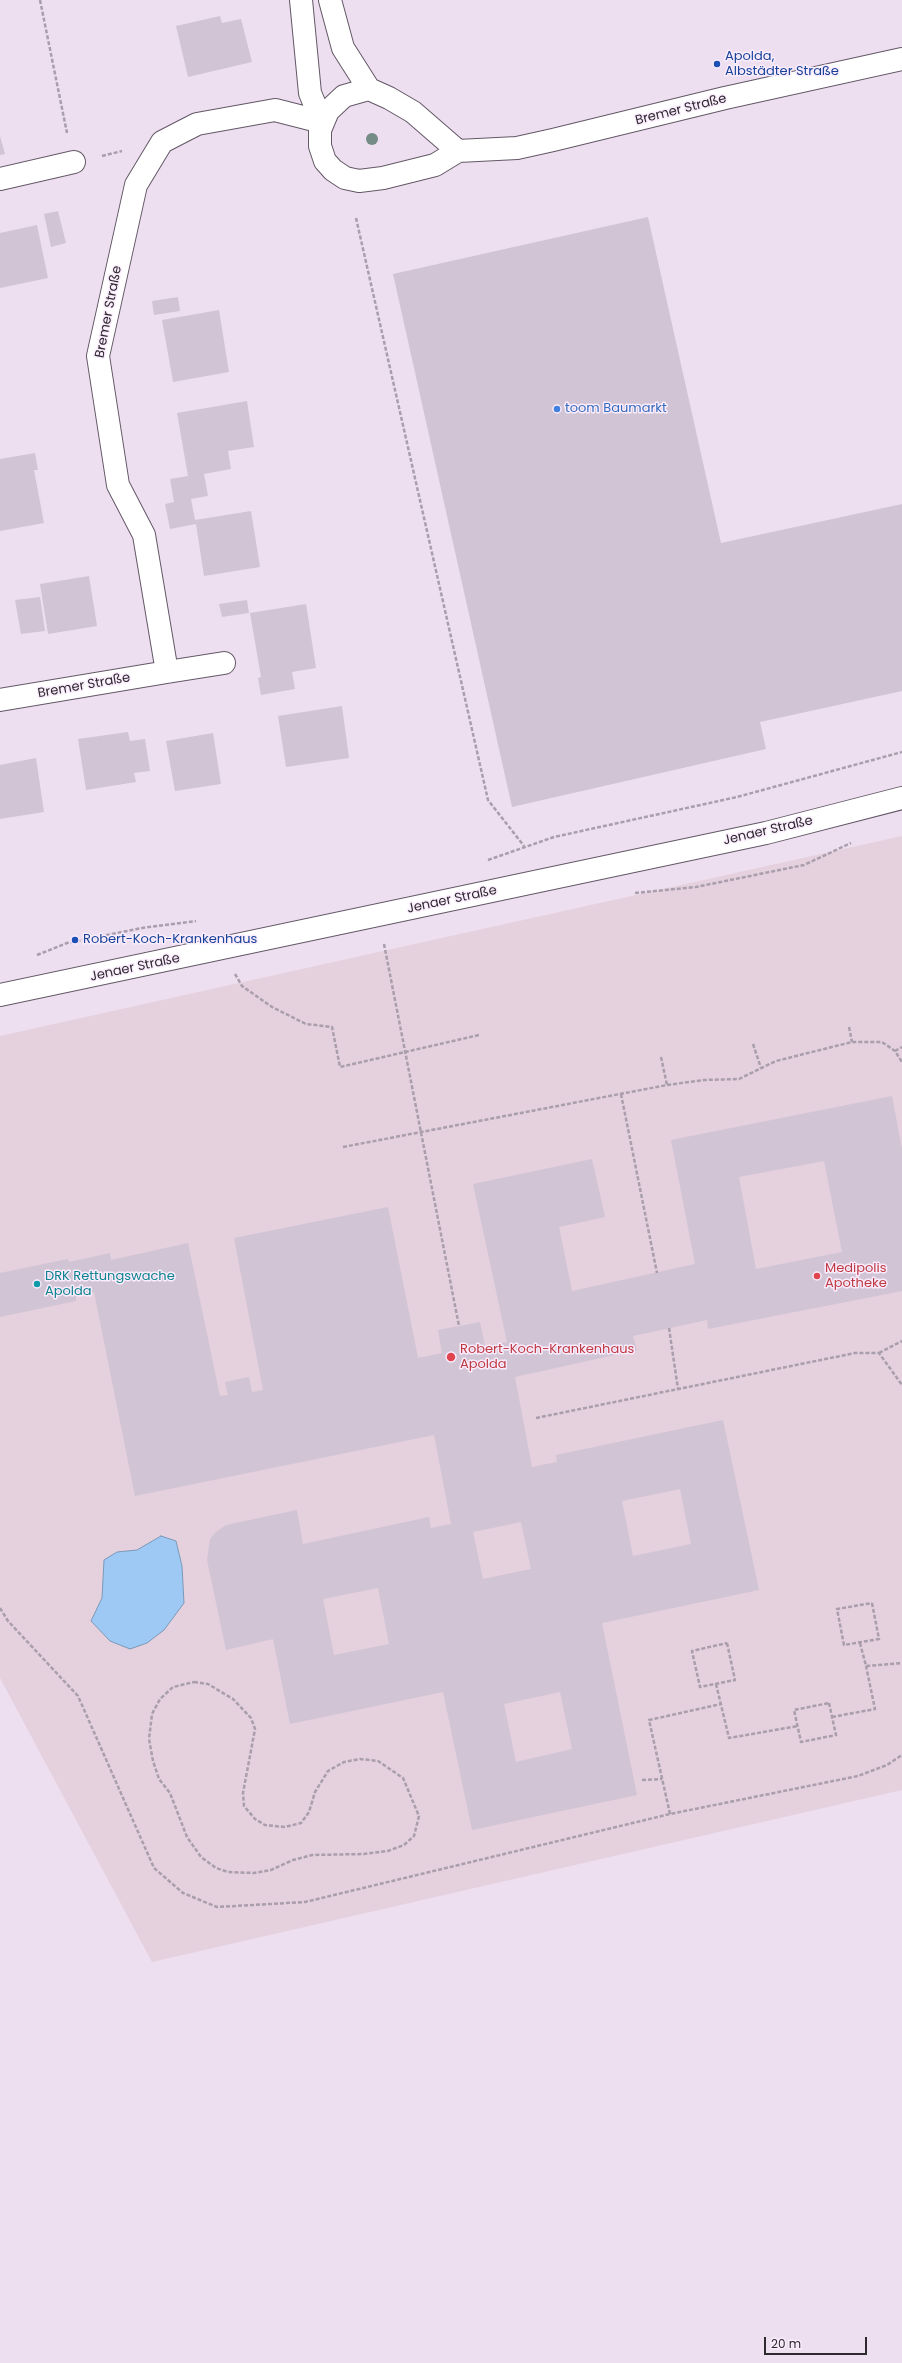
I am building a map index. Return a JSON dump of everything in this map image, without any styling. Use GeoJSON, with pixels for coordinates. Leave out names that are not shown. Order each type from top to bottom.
{"type":"FeatureCollection","features":[{"type":"Feature","properties":{"kind":"street","name":"Bremer Straße"},"geometry":{"type":"LineString","coordinates":[[301,0],[310,94],[322,122],[320,146],[325,161],[333,170],[345,178],[359,181],[383,178],[435,165],[458,151],[517,148],[725,98],[902,59]]}},
{"type":"Feature","properties":{"kind":"street"},"geometry":{"type":"LineString","coordinates":[[330,0],[343,48],[369,89],[390,98],[413,112],[458,151]]}},
{"type":"Feature","properties":{"kind":"street"},"geometry":{"type":"LineString","coordinates":[[162,142],[197,124],[275,110],[322,122],[328,111],[344,96],[369,89]]}},
{"type":"Feature","properties":{"kind":"street","name":"Bremer Straße"},"geometry":{"type":"LineString","coordinates":[[162,142],[136,185],[98,356],[118,485],[144,535],[168,672]]}},
{"type":"Feature","properties":{"kind":"street"},"geometry":{"type":"LineString","coordinates":[[0,179],[74,162]]}},
{"type":"Feature","properties":{"kind":"street","name":"Bremer Straße"},"geometry":{"type":"LineString","coordinates":[[0,700],[224,664]]}},
{"type":"Feature","properties":{"kind":"street","name":"Jenaer Straße"},"geometry":{"type":"LineString","coordinates":[[0,995],[766,833],[902,798]]}},
{"type":"Feature","properties":{"kind":"path"},"geometry":{"type":"LineString","coordinates":[[40,0],[74,162],[162,142]]}},
{"type":"Feature","properties":{"kind":"path"},"geometry":{"type":"LineString","coordinates":[[356,218],[488,800],[524,846]]}},
{"type":"Feature","properties":{"kind":"path"},"geometry":{"type":"LineString","coordinates":[[484,861],[524,846],[554,837],[737,797],[902,752]]}},
{"type":"Feature","properties":{"kind":"path"},"geometry":{"type":"LineString","coordinates":[[377,916],[459,1326]]}},
{"type":"Feature","properties":{"kind":"path"},"geometry":{"type":"LineString","coordinates":[[234,972],[242,986],[272,1007],[306,1024],[332,1027],[340,1067],[479,1035]]}},
{"type":"Feature","properties":{"kind":"path"},"geometry":{"type":"LineString","coordinates":[[848,1027],[852,1042]]}},
{"type":"Feature","properties":{"kind":"path"},"geometry":{"type":"LineString","coordinates":[[343,1147],[667,1085],[704,1080],[739,1079],[776,1061],[852,1042],[882,1042],[896,1051],[902,1062]]}},
{"type":"Feature","properties":{"kind":"path"},"geometry":{"type":"LineString","coordinates":[[753,1044],[761,1068]]}},
{"type":"Feature","properties":{"kind":"path"},"geometry":{"type":"LineString","coordinates":[[896,1051],[902,1047]]}},
{"type":"Feature","properties":{"kind":"path"},"geometry":{"type":"LineString","coordinates":[[661,1056],[667,1085]]}},
{"type":"Feature","properties":{"kind":"path"},"geometry":{"type":"LineString","coordinates":[[620,1094],[657,1272]]}},
{"type":"Feature","properties":{"kind":"path"},"geometry":{"type":"LineString","coordinates":[[669,1328],[678,1389]]}},
{"type":"Feature","properties":{"kind":"path"},"geometry":{"type":"LineString","coordinates":[[536,1418],[855,1354],[879,1353],[902,1341]]}},
{"type":"Feature","properties":{"kind":"path"},"geometry":{"type":"LineString","coordinates":[[879,1353],[902,1384]]}},
{"type":"Feature","properties":{"kind":"path"},"geometry":{"type":"LineString","coordinates":[[872,1603],[879,1639],[860,1642],[844,1645],[837,1609],[872,1603]]}},
{"type":"Feature","properties":{"kind":"path"},"geometry":{"type":"LineString","coordinates":[[0,1608],[8,1621],[78,1696],[154,1868],[183,1893],[217,1907],[305,1902],[670,1814],[858,1776],[887,1764],[902,1755]]}},
{"type":"Feature","properties":{"kind":"path"},"geometry":{"type":"LineString","coordinates":[[832,1717],[875,1709],[860,1642]]}},
{"type":"Feature","properties":{"kind":"path"},"geometry":{"type":"LineString","coordinates":[[727,1643],[735,1680],[716,1684],[700,1687],[692,1650],[727,1643]]}},
{"type":"Feature","properties":{"kind":"path"},"geometry":{"type":"LineString","coordinates":[[866,1666],[902,1664]]}},
{"type":"Feature","properties":{"kind":"path"},"geometry":{"type":"LineString","coordinates":[[194,1682],[208,1684],[232,1700],[251,1718],[255,1729],[243,1794],[244,1806],[255,1819],[265,1825],[285,1827],[301,1823],[309,1812],[314,1792],[328,1771],[344,1762],[360,1759],[378,1761],[403,1778],[420,1816],[414,1836],[404,1845],[388,1851],[364,1854],[312,1855],[293,1860],[271,1870],[254,1873],[228,1872],[216,1868],[201,1857],[187,1837],[170,1793],[159,1779],[153,1761],[149,1739],[152,1714],[160,1699],[173,1687],[194,1682]]}},
{"type":"Feature","properties":{"kind":"path"},"geometry":{"type":"LineString","coordinates":[[716,1684],[729,1738],[798,1726]]}},
{"type":"Feature","properties":{"kind":"path"},"geometry":{"type":"LineString","coordinates":[[829,1703],[836,1735],[801,1742],[798,1726],[794,1710],[829,1703]]}},
{"type":"Feature","properties":{"kind":"path"},"geometry":{"type":"LineString","coordinates":[[670,1814],[649,1720],[721,1704]]}},
{"type":"Feature","properties":{"kind":"path"},"geometry":{"type":"LineString","coordinates":[[642,1780],[662,1779]]}},
{"type":"Feature","properties":{"kind":"shaded area","name":"Robert-Koch-Krankenhaus Apolda"},"geometry":{"type":"Polygon","coordinates":[[[902,836],[902,1790],[152,1962],[0,1678],[0,1036],[902,836]]]}},
{"type":"Feature","properties":{"kind":"water"},"geometry":{"type":"Polygon","coordinates":[[[161,1536],[176,1541],[182,1566],[184,1603],[164,1630],[147,1643],[130,1649],[110,1641],[91,1621],[102,1598],[104,1560],[117,1552],[137,1550],[161,1536]]]}},
{"type":"Feature","properties":{"kind":"building"},"geometry":{"type":"Polygon","coordinates":[[[220,16],[222,23],[241,19],[252,62],[188,77],[176,26],[220,16]]]}},
{"type":"Feature","properties":{"kind":"building"},"geometry":{"type":"Polygon","coordinates":[[[0,136],[5,154],[0,155],[0,136]]]}},
{"type":"Feature","properties":{"kind":"building"},"geometry":{"type":"Polygon","coordinates":[[[58,211],[66,243],[51,247],[44,214],[58,211]]]}},
{"type":"Feature","properties":{"kind":"building","name":"toom Baumarkt"},"geometry":{"type":"Polygon","coordinates":[[[648,217],[721,543],[902,504],[902,691],[760,722],[766,749],[512,807],[393,274],[648,217]]]}},
{"type":"Feature","properties":{"kind":"building"},"geometry":{"type":"Polygon","coordinates":[[[37,225],[48,278],[0,288],[0,233],[37,225]]]}},
{"type":"Feature","properties":{"kind":"building"},"geometry":{"type":"Polygon","coordinates":[[[178,297],[180,311],[154,315],[152,301],[178,297]]]}},
{"type":"Feature","properties":{"kind":"building"},"geometry":{"type":"Polygon","coordinates":[[[219,310],[229,372],[173,382],[162,320],[219,310]]]}},
{"type":"Feature","properties":{"kind":"building"},"geometry":{"type":"Polygon","coordinates":[[[247,401],[254,447],[228,451],[231,469],[204,474],[208,496],[191,499],[195,520],[251,511],[260,567],[204,576],[196,524],[170,529],[165,504],[174,502],[170,479],[188,476],[177,413],[247,401]]]}},
{"type":"Feature","properties":{"kind":"building"},"geometry":{"type":"Polygon","coordinates":[[[35,453],[38,470],[34,470],[44,523],[0,531],[0,459],[35,453]]]}},
{"type":"Feature","properties":{"kind":"building"},"geometry":{"type":"Polygon","coordinates":[[[89,576],[97,626],[48,634],[40,584],[89,576]]]}},
{"type":"Feature","properties":{"kind":"building"},"geometry":{"type":"Polygon","coordinates":[[[40,597],[45,631],[21,634],[15,600],[40,597]]]}},
{"type":"Feature","properties":{"kind":"building"},"geometry":{"type":"Polygon","coordinates":[[[247,600],[249,613],[222,617],[219,604],[247,600]]]}},
{"type":"Feature","properties":{"kind":"building"},"geometry":{"type":"Polygon","coordinates":[[[306,604],[316,668],[292,672],[295,689],[261,695],[258,678],[261,677],[250,613],[306,604]]]}},
{"type":"Feature","properties":{"kind":"building"},"geometry":{"type":"Polygon","coordinates":[[[342,706],[349,758],[286,767],[278,716],[342,706]]]}},
{"type":"Feature","properties":{"kind":"building"},"geometry":{"type":"Polygon","coordinates":[[[128,732],[130,741],[145,739],[150,771],[134,773],[136,782],[86,790],[78,739],[128,732]]]}},
{"type":"Feature","properties":{"kind":"building"},"geometry":{"type":"Polygon","coordinates":[[[213,733],[221,784],[175,791],[166,741],[213,733]]]}},
{"type":"Feature","properties":{"kind":"building"},"geometry":{"type":"Polygon","coordinates":[[[36,758],[44,812],[0,819],[0,765],[36,758]]]}},
{"type":"Feature","properties":{"kind":"building"},"geometry":{"type":"Polygon","coordinates":[[[892,1096],[902,1149],[902,1291],[708,1329],[707,1320],[633,1336],[637,1350],[515,1377],[532,1467],[557,1462],[556,1455],[723,1420],[759,1590],[602,1623],[637,1795],[472,1830],[443,1692],[290,1724],[273,1639],[226,1650],[207,1560],[210,1539],[216,1532],[226,1525],[297,1510],[303,1544],[429,1517],[431,1528],[451,1524],[434,1435],[135,1496],[94,1292],[76,1296],[76,1301],[0,1317],[0,1273],[68,1259],[69,1262],[110,1253],[111,1260],[188,1243],[220,1396],[228,1395],[225,1382],[249,1377],[252,1392],[263,1390],[234,1238],[388,1207],[418,1358],[442,1353],[438,1330],[480,1322],[485,1346],[507,1342],[473,1184],[592,1159],[605,1217],[559,1227],[572,1291],[695,1264],[671,1140],[892,1096]],[[824,1161],[739,1177],[756,1269],[842,1252],[824,1161]],[[680,1489],[622,1501],[633,1556],[691,1544],[680,1489]],[[521,1522],[473,1532],[483,1579],[531,1569],[521,1522]],[[378,1588],[323,1599],[334,1655],[389,1644],[378,1588]],[[560,1692],[504,1704],[516,1762],[572,1749],[560,1692]]]}},
{"type":"Feature","properties":{"kind":"place","name":"Apolda, Albstädter Straße"},"geometry":{"type":"Point","coordinates":[717,64]}},
{"type":"Feature","properties":{"kind":"place","name":"toom Baumarkt"},"geometry":{"type":"Point","coordinates":[557,409]}},
{"type":"Feature","properties":{"kind":"place","name":"Robert-Koch-Krankenhaus"},"geometry":{"type":"Point","coordinates":[75,940]}},
{"type":"Feature","properties":{"kind":"place","name":"Medipolis Apotheke"},"geometry":{"type":"Point","coordinates":[817,1276]}},
{"type":"Feature","properties":{"kind":"place","name":"DRK Rettungswache Apolda"},"geometry":{"type":"Point","coordinates":[37,1284]}},
{"type":"Feature","properties":{"kind":"place","name":"Robert-Koch-Krankenhaus Apolda"},"geometry":{"type":"Point","coordinates":[451,1357]}}]}
